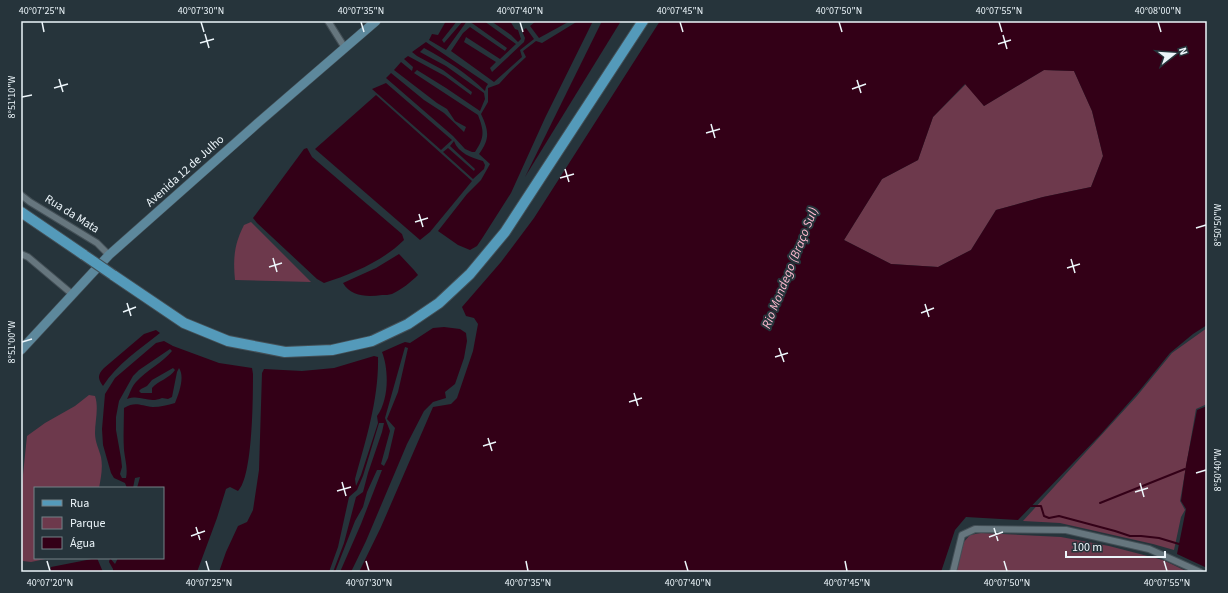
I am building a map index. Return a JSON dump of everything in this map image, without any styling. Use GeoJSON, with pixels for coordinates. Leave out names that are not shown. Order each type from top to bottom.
{"type":"FeatureCollection","features":[{"type":"Feature","properties":{"kind":"main road","name":"Avenida 12 de Julho"},"geometry":{"type":"LineString","coordinates":[[21,350],[109,255],[189,183],[376,21]]}},
{"type":"Feature","properties":{"kind":"main road"},"geometry":{"type":"LineString","coordinates":[[21,212],[184,323],[228,341],[285,352],[332,350],[372,341],[408,324],[439,303],[470,274],[506,232],[643,21]]}},
{"type":"Feature","properties":{"kind":"street"},"geometry":{"type":"LineString","coordinates":[[328,21],[345,48]]}},
{"type":"Feature","properties":{"kind":"street","name":"Rua da Mata"},"geometry":{"type":"LineString","coordinates":[[21,195],[97,243],[109,255]]}},
{"type":"Feature","properties":{"kind":"street"},"geometry":{"type":"LineString","coordinates":[[21,254],[28,257],[72,294]]}},
{"type":"Feature","properties":{"kind":"street"},"geometry":{"type":"LineString","coordinates":[[953,572],[962,535],[975,529],[1066,530],[1149,549],[1200,572]]}},
{"type":"Feature","properties":{"kind":"green space"},"geometry":{"type":"Polygon","coordinates":[[[1044,70],[1074,71],[1092,111],[1103,156],[1091,187],[1043,197],[996,210],[971,250],[938,267],[891,264],[844,240],[882,179],[918,160],[933,117],[966,84],[984,106],[1044,70]]]}},
{"type":"Feature","properties":{"kind":"green space"},"geometry":{"type":"Polygon","coordinates":[[[251,222],[311,282],[235,280],[234,258],[236,245],[244,225],[251,222]]]}},
{"type":"Feature","properties":{"kind":"green space"},"geometry":{"type":"Polygon","coordinates":[[[1207,328],[1207,404],[1196,409],[1180,501],[1185,510],[1181,517],[1174,550],[1060,523],[1023,521],[1137,396],[1172,353],[1207,328]]]}},
{"type":"Feature","properties":{"kind":"green space"},"geometry":{"type":"Polygon","coordinates":[[[89,395],[95,396],[97,405],[95,436],[102,465],[99,487],[34,487],[34,559],[45,559],[31,562],[23,561],[21,559],[21,494],[27,436],[45,423],[75,406],[89,395]]]}},
{"type":"Feature","properties":{"kind":"green space"},"geometry":{"type":"Polygon","coordinates":[[[981,533],[1061,537],[1109,546],[1163,560],[1188,572],[956,572],[963,543],[970,535],[981,533]]]}},
{"type":"Feature","properties":{"kind":"water"},"geometry":{"type":"Polygon","coordinates":[[[446,21],[457,21],[442,40],[444,43],[463,21],[467,21],[446,50],[429,40],[432,34],[438,35],[446,21]]]}},
{"type":"Feature","properties":{"kind":"water"},"geometry":{"type":"Polygon","coordinates":[[[469,21],[484,21],[516,44],[500,59],[466,37],[464,42],[496,62],[490,68],[492,72],[524,42],[525,38],[522,31],[526,28],[534,39],[520,50],[522,57],[494,82],[451,51],[463,33],[470,27],[505,51],[507,48],[469,21]]]}},
{"type":"Feature","properties":{"kind":"water"},"geometry":{"type":"Polygon","coordinates":[[[491,21],[510,21],[515,29],[518,30],[521,39],[518,42],[511,35],[491,21]]]}},
{"type":"Feature","properties":{"kind":"water"},"geometry":{"type":"Polygon","coordinates":[[[536,21],[570,21],[539,38],[530,26],[536,21]]]}},
{"type":"Feature","properties":{"kind":"water"},"geometry":{"type":"Polygon","coordinates":[[[578,21],[593,21],[545,118],[511,193],[477,246],[470,250],[458,245],[438,231],[467,194],[481,180],[490,164],[479,154],[487,139],[486,125],[481,114],[488,102],[488,88],[499,84],[526,57],[523,51],[536,41],[542,43],[578,21]]]}},
{"type":"Feature","properties":{"kind":"water"},"geometry":{"type":"Polygon","coordinates":[[[602,21],[621,21],[525,177],[602,21]]]}},
{"type":"Feature","properties":{"kind":"water","name":"Rio Mondego (Braço Sul)"},"geometry":{"type":"Polygon","coordinates":[[[660,21],[1207,21],[1207,325],[1193,334],[1170,353],[1101,434],[1018,520],[966,517],[955,530],[941,572],[359,572],[381,527],[433,407],[451,404],[457,398],[473,351],[478,324],[474,318],[466,316],[462,307],[501,262],[534,218],[660,21]],[[1044,70],[984,106],[965,84],[933,117],[918,160],[882,179],[844,240],[891,264],[938,267],[971,250],[996,210],[1043,197],[1091,187],[1103,156],[1092,111],[1074,71],[1044,70]]]}},
{"type":"Feature","properties":{"kind":"water"},"geometry":{"type":"Polygon","coordinates":[[[426,42],[488,84],[485,91],[464,73],[440,57],[424,48],[420,52],[446,66],[484,93],[485,99],[480,111],[417,70],[414,73],[478,115],[482,130],[482,138],[475,152],[465,149],[453,136],[386,78],[391,73],[424,100],[444,113],[464,132],[466,127],[455,121],[447,109],[394,70],[401,62],[412,71],[413,67],[404,59],[408,56],[445,76],[471,95],[472,92],[443,70],[412,52],[426,42]]]}},
{"type":"Feature","properties":{"kind":"water"},"geometry":{"type":"Polygon","coordinates":[[[386,83],[452,140],[441,150],[372,89],[386,83]]]}},
{"type":"Feature","properties":{"kind":"water"},"geometry":{"type":"Polygon","coordinates":[[[376,95],[472,181],[430,232],[420,240],[315,149],[376,95]]]}},
{"type":"Feature","properties":{"kind":"water"},"geometry":{"type":"Polygon","coordinates":[[[454,141],[462,152],[470,157],[483,161],[485,165],[484,169],[473,179],[443,152],[448,148],[474,171],[475,169],[450,146],[454,141]]]}},
{"type":"Feature","properties":{"kind":"water"},"geometry":{"type":"Polygon","coordinates":[[[307,148],[312,157],[402,234],[404,240],[396,248],[367,266],[324,283],[317,279],[253,218],[304,149],[307,148]]]}},
{"type":"Feature","properties":{"kind":"water"},"geometry":{"type":"Polygon","coordinates":[[[399,254],[418,275],[406,286],[392,294],[371,296],[360,295],[350,291],[343,283],[376,268],[399,254]]]}},
{"type":"Feature","properties":{"kind":"water"},"geometry":{"type":"Polygon","coordinates":[[[444,327],[460,329],[466,333],[467,341],[464,358],[455,384],[445,392],[446,398],[433,402],[424,411],[407,444],[366,541],[351,572],[340,572],[382,470],[377,470],[335,572],[333,572],[344,543],[356,497],[363,492],[384,423],[379,423],[363,476],[357,490],[349,497],[338,547],[329,572],[219,572],[238,526],[247,522],[253,510],[259,470],[262,373],[264,369],[302,371],[334,368],[374,356],[378,357],[378,372],[374,403],[355,479],[356,486],[378,423],[377,416],[384,402],[386,393],[387,376],[382,352],[405,342],[410,343],[433,328],[444,327]],[[405,347],[385,418],[390,431],[381,464],[384,466],[388,458],[395,428],[387,419],[398,392],[408,348],[405,347]]]}},
{"type":"Feature","properties":{"kind":"water"},"geometry":{"type":"Polygon","coordinates":[[[156,330],[160,333],[122,364],[103,386],[99,377],[104,368],[144,334],[156,330]]]}},
{"type":"Feature","properties":{"kind":"water"},"geometry":{"type":"Polygon","coordinates":[[[164,341],[173,346],[219,363],[252,368],[252,417],[247,470],[243,483],[238,491],[230,487],[226,489],[197,572],[113,572],[109,562],[110,559],[115,564],[118,559],[164,559],[164,487],[137,487],[140,477],[135,478],[133,487],[127,487],[125,483],[114,478],[111,473],[103,445],[102,429],[105,394],[115,378],[156,343],[164,341]],[[170,349],[139,370],[133,376],[119,401],[116,417],[116,430],[122,467],[120,474],[122,478],[126,478],[127,471],[124,450],[124,408],[135,404],[153,407],[175,403],[180,390],[181,372],[179,368],[172,397],[157,400],[136,398],[127,399],[132,388],[140,378],[172,351],[170,349]],[[173,368],[152,380],[147,386],[139,391],[141,393],[152,393],[152,388],[157,383],[173,373],[175,370],[173,368]]]}},
{"type":"Feature","properties":{"kind":"water"},"geometry":{"type":"Polygon","coordinates":[[[1207,406],[1207,568],[1177,554],[1186,509],[1181,501],[1186,465],[1197,410],[1207,406]]]}},
{"type":"Feature","properties":{"kind":"water"},"geometry":{"type":"Polygon","coordinates":[[[97,559],[103,572],[50,572],[51,567],[97,559]]]}},
{"type":"Feature","properties":{"kind":"waterway"},"geometry":{"type":"LineString","coordinates":[[1100,503],[1185,469]]}},
{"type":"Feature","properties":{"kind":"waterway"},"geometry":{"type":"LineString","coordinates":[[1030,506],[1041,506],[1044,516],[1049,518],[1059,516],[1130,536],[1159,538],[1179,544]]}}]}
